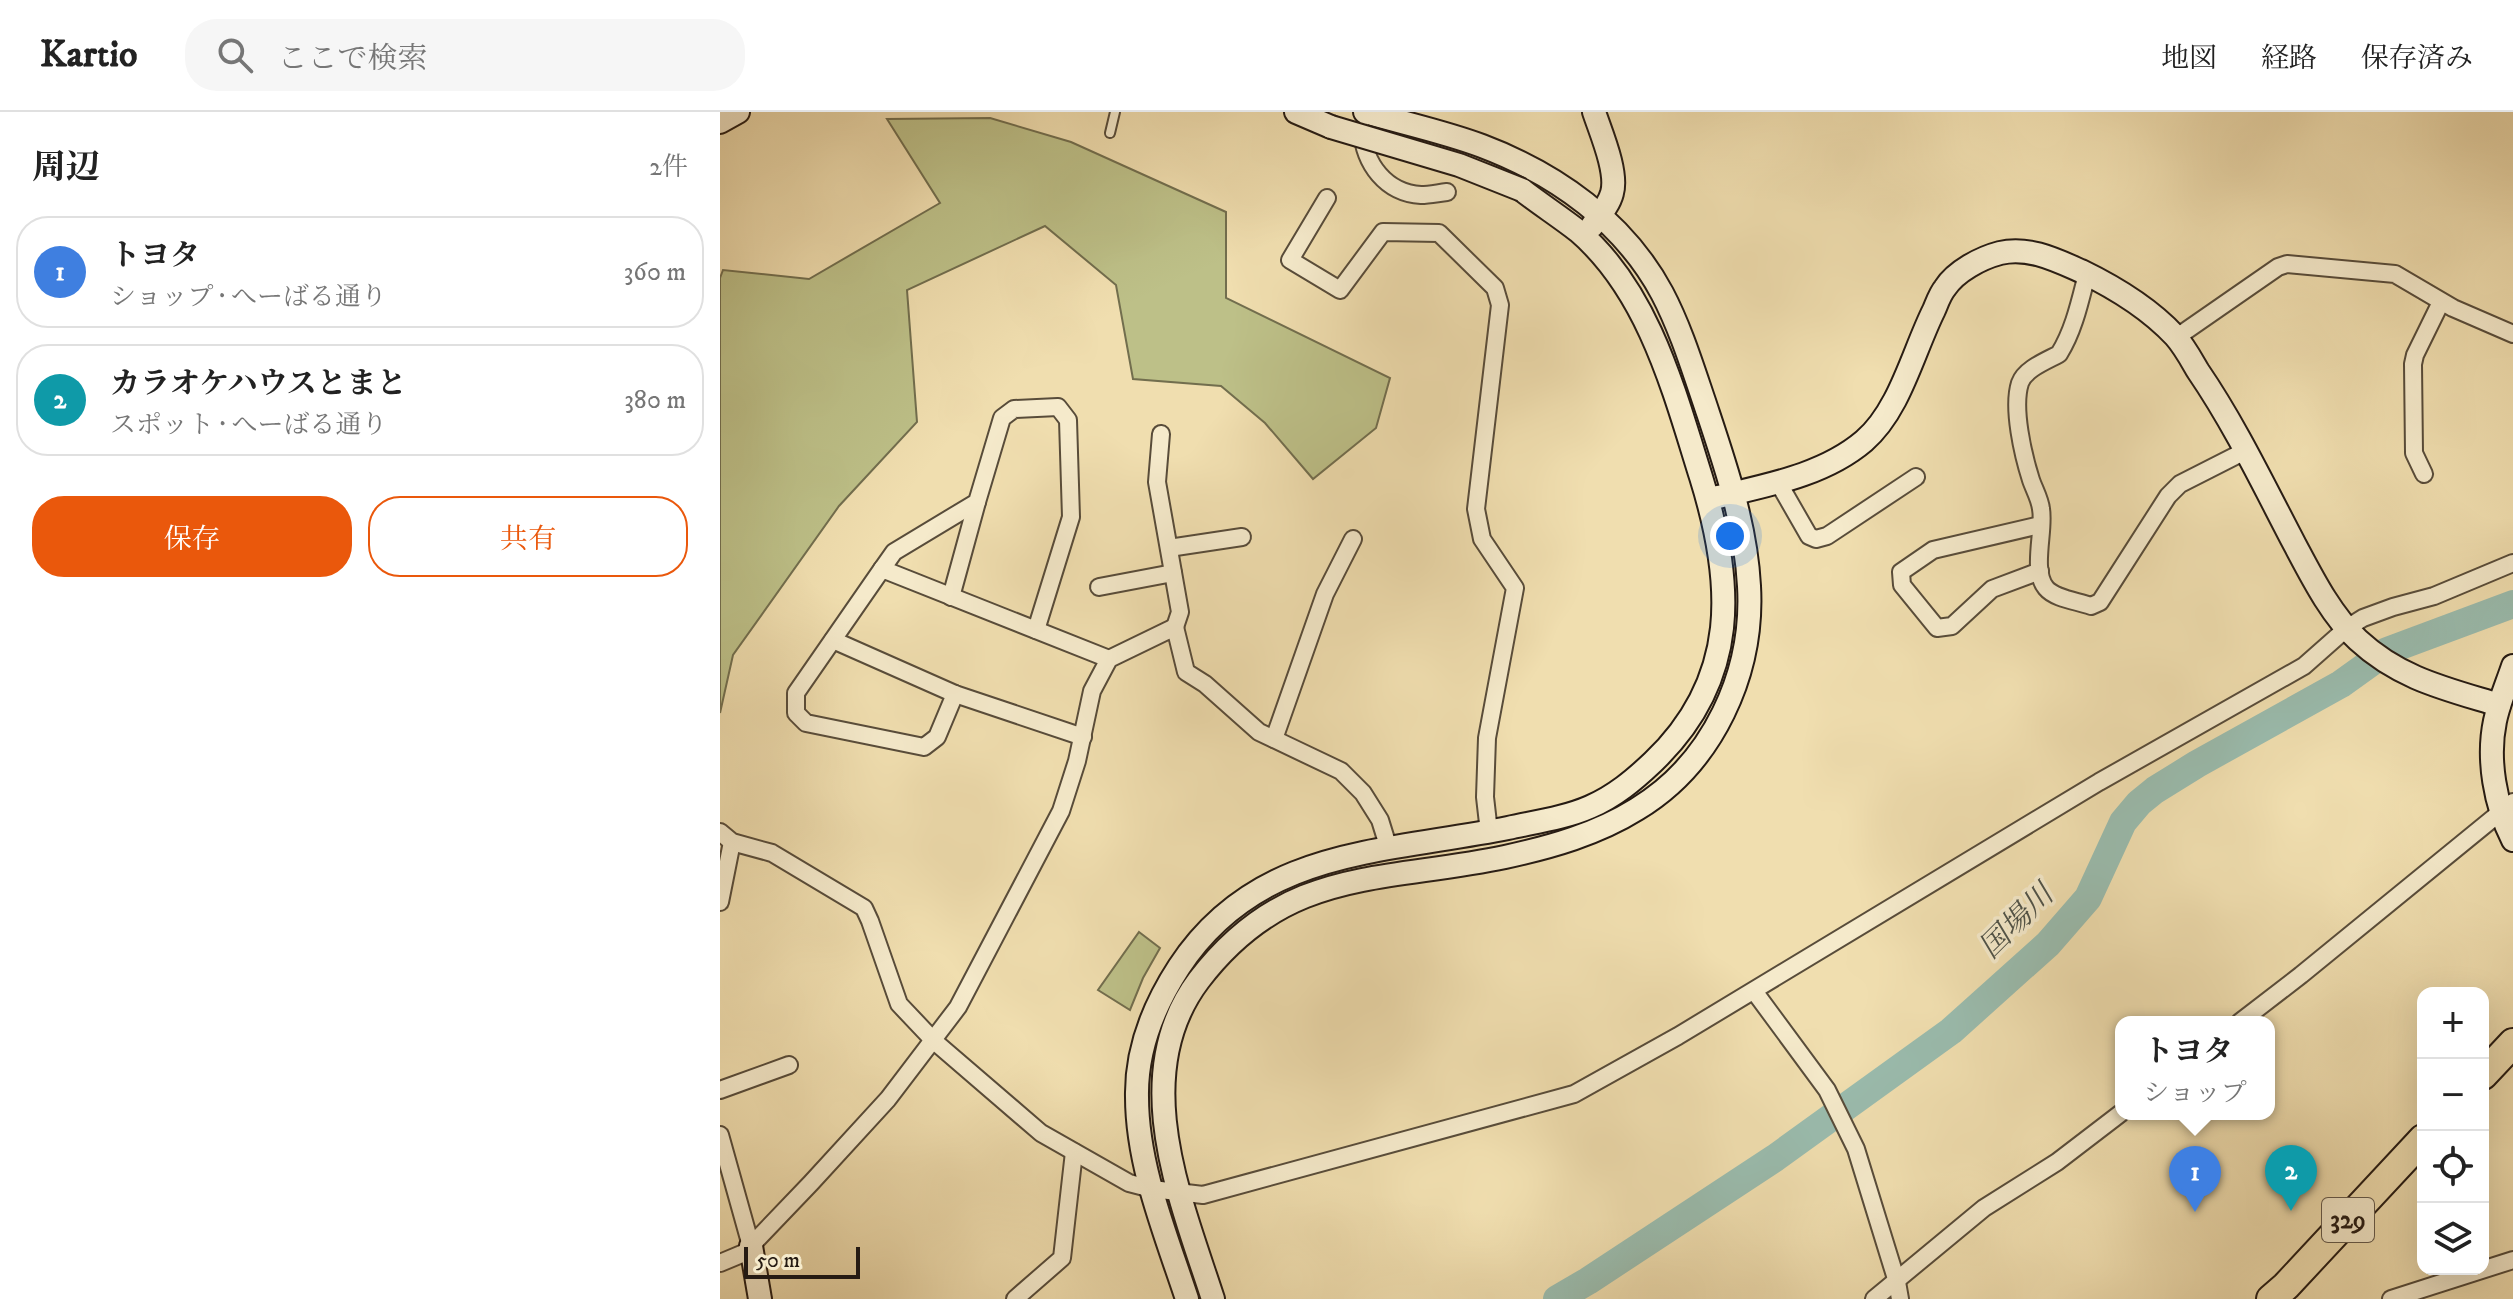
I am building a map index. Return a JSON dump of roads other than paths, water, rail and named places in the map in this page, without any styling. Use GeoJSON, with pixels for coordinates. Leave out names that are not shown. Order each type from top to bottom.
{"type":"FeatureCollection","features":[{"type":"Feature","properties":{"kind":"highway"},"geometry":{"type":"LineString","coordinates":[[2489,1069],[2513,1043]]}},
{"type":"Feature","properties":{"kind":"highway","name":"329"},"geometry":{"type":"LineString","coordinates":[[2271,1299],[2417,1145]]}},
{"type":"Feature","properties":{"kind":"main road"},"geometry":{"type":"LineString","coordinates":[[720,122],[738,112]]}},
{"type":"Feature","properties":{"kind":"main road"},"geometry":{"type":"LineString","coordinates":[[1187,1299],[1145,1161],[1137,1098],[1140,1057],[1150,1019],[1165,988],[1187,955],[1216,922],[1251,895],[1291,872],[1334,859],[1546,820],[1590,807],[1628,785],[1662,754],[1688,723],[1710,680],[1721,640],[1725,607],[1723,574],[1708,499],[1658,348],[1640,310],[1611,267],[1585,238],[1522,190],[1459,165],[1331,127],[1296,112]]}},
{"type":"Feature","properties":{"kind":"main road"},"geometry":{"type":"LineString","coordinates":[[1213,1299],[1178,1192],[1164,1122],[1167,1051],[1179,1016],[1197,982],[1244,933],[1288,903],[1341,883],[1502,857],[1556,844],[1603,827],[1638,808],[1678,777],[1725,713],[1739,677],[1747,633],[1749,586],[1732,493],[1702,395],[1672,314],[1646,268],[1600,214],[1526,165],[1480,145],[1363,112]]}},
{"type":"Feature","properties":{"kind":"main road"},"geometry":{"type":"LineString","coordinates":[[1585,238],[1611,196],[1613,175],[1594,112]]}},
{"type":"Feature","properties":{"kind":"main road"},"geometry":{"type":"LineString","coordinates":[[1708,499],[1798,476],[1838,458],[1863,442],[1893,406],[1921,336],[1945,288],[1969,267],[1993,255],[2013,251],[2033,253],[2087,274],[2140,306],[2177,337],[2217,397],[2305,564],[2353,634],[2402,672],[2431,685],[2499,705]]}},
{"type":"Feature","properties":{"kind":"main road"},"geometry":{"type":"LineString","coordinates":[[2513,666],[2494,723],[2492,761],[2507,807],[2513,840]]}},
{"type":"Feature","properties":{"kind":"main road"},"geometry":{"type":"LineString","coordinates":[[751,1246],[760,1299]]}},
{"type":"Feature","properties":{"kind":"street"},"geometry":{"type":"LineString","coordinates":[[1363,112],[1363,140],[1371,164],[1384,181],[1401,190],[1421,195],[1447,192]]}},
{"type":"Feature","properties":{"kind":"street"},"geometry":{"type":"LineString","coordinates":[[1327,198],[1290,260],[1340,290],[1383,232],[1439,233],[1495,288],[1500,305],[1476,509],[1482,539],[1515,588],[1487,738],[1485,797],[1489,832]]}},
{"type":"Feature","properties":{"kind":"street"},"geometry":{"type":"LineString","coordinates":[[2177,337],[2266,275],[2287,264],[2395,274],[2441,302],[2513,334]]}},
{"type":"Feature","properties":{"kind":"street"},"geometry":{"type":"LineString","coordinates":[[2087,274],[2072,325],[2059,354],[2028,372],[2021,379],[2019,389],[2019,433],[2029,476],[2042,510],[2040,571],[2046,588],[2054,594],[2091,606],[2100,602],[2168,496],[2180,484],[2245,451]]}},
{"type":"Feature","properties":{"kind":"street"},"geometry":{"type":"LineString","coordinates":[[2424,474],[2414,453],[2413,364],[2441,302]]}},
{"type":"Feature","properties":{"kind":"street"},"geometry":{"type":"LineString","coordinates":[[951,597],[1002,418],[1014,409],[1058,407],[1068,420],[1071,517],[1036,630]]}},
{"type":"Feature","properties":{"kind":"street"},"geometry":{"type":"LineString","coordinates":[[1161,434],[1157,482],[1180,612],[1175,627],[1186,672],[1205,684],[1259,732],[1341,771],[1363,793],[1380,820],[1389,849]]}},
{"type":"Feature","properties":{"kind":"street"},"geometry":{"type":"LineString","coordinates":[[1778,482],[1809,536],[1816,539],[1827,536],[1916,477]]}},
{"type":"Feature","properties":{"kind":"street"},"geometry":{"type":"LineString","coordinates":[[955,694],[937,737],[924,747],[806,723],[796,713],[796,693],[894,552],[977,502]]}},
{"type":"Feature","properties":{"kind":"street"},"geometry":{"type":"LineString","coordinates":[[2040,525],[1933,550],[1901,572],[1902,585],[1937,628],[1952,626],[1992,589],[2040,571]]}},
{"type":"Feature","properties":{"kind":"street"},"geometry":{"type":"LineString","coordinates":[[1169,548],[1242,537]]}},
{"type":"Feature","properties":{"kind":"street"},"geometry":{"type":"LineString","coordinates":[[1274,739],[1325,594],[1353,539]]}},
{"type":"Feature","properties":{"kind":"street"},"geometry":{"type":"LineString","coordinates":[[720,902],[726,837],[772,853],[864,908],[899,1004],[934,1041],[1041,1133],[1129,1183],[1203,1195],[1574,1094],[1754,991],[2099,782],[2304,666],[2353,634],[2363,618],[2434,596],[2513,563]]}},
{"type":"Feature","properties":{"kind":"street"},"geometry":{"type":"LineString","coordinates":[[882,569],[1109,659]]}},
{"type":"Feature","properties":{"kind":"street"},"geometry":{"type":"LineString","coordinates":[[1099,587],[1173,573]]}},
{"type":"Feature","properties":{"kind":"street"},"geometry":{"type":"LineString","coordinates":[[720,1263],[744,1253],[751,1246],[888,1099],[934,1041],[958,1007],[1061,811],[1083,737],[1092,691],[1109,659],[1175,627]]}},
{"type":"Feature","properties":{"kind":"street"},"geometry":{"type":"LineString","coordinates":[[833,640],[955,694],[1083,737]]}},
{"type":"Feature","properties":{"kind":"street"},"geometry":{"type":"LineString","coordinates":[[2248,1016],[2507,807]]}},
{"type":"Feature","properties":{"kind":"street"},"geometry":{"type":"LineString","coordinates":[[1754,991],[1827,1090],[1856,1149],[1898,1291]]}},
{"type":"Feature","properties":{"kind":"street"},"geometry":{"type":"LineString","coordinates":[[720,1090],[789,1065]]}},
{"type":"Feature","properties":{"kind":"street"},"geometry":{"type":"LineString","coordinates":[[1874,1299],[1898,1291],[1984,1208],[2057,1162],[2115,1118]]}},
{"type":"Feature","properties":{"kind":"street"},"geometry":{"type":"LineString","coordinates":[[720,1135],[751,1246]]}},
{"type":"Feature","properties":{"kind":"street"},"geometry":{"type":"LineString","coordinates":[[1015,1299],[1062,1258],[1074,1152]]}},
{"type":"Feature","properties":{"kind":"street"},"geometry":{"type":"LineString","coordinates":[[2391,1299],[2513,1260]]}},
{"type":"Feature","properties":{"kind":"lane"},"geometry":{"type":"LineString","coordinates":[[1110,133],[1115,112]]}},
{"type":"Feature","properties":{"kind":"waterway","name":"国場川"},"geometry":{"type":"LineString","coordinates":[[1557,1299],[1775,1158],[1951,1031],[2048,944],[2088,898],[2123,822],[2155,790],[2341,684],[2387,651],[2513,604]]}},
{"type":"Feature","properties":{"kind":"place","name":"カラオケハウスとまと"},"geometry":{"type":"Point","coordinates":[2291,1211]}},
{"type":"Feature","properties":{"kind":"place","name":"トヨタ"},"geometry":{"type":"Point","coordinates":[2195,1212]}}]}
